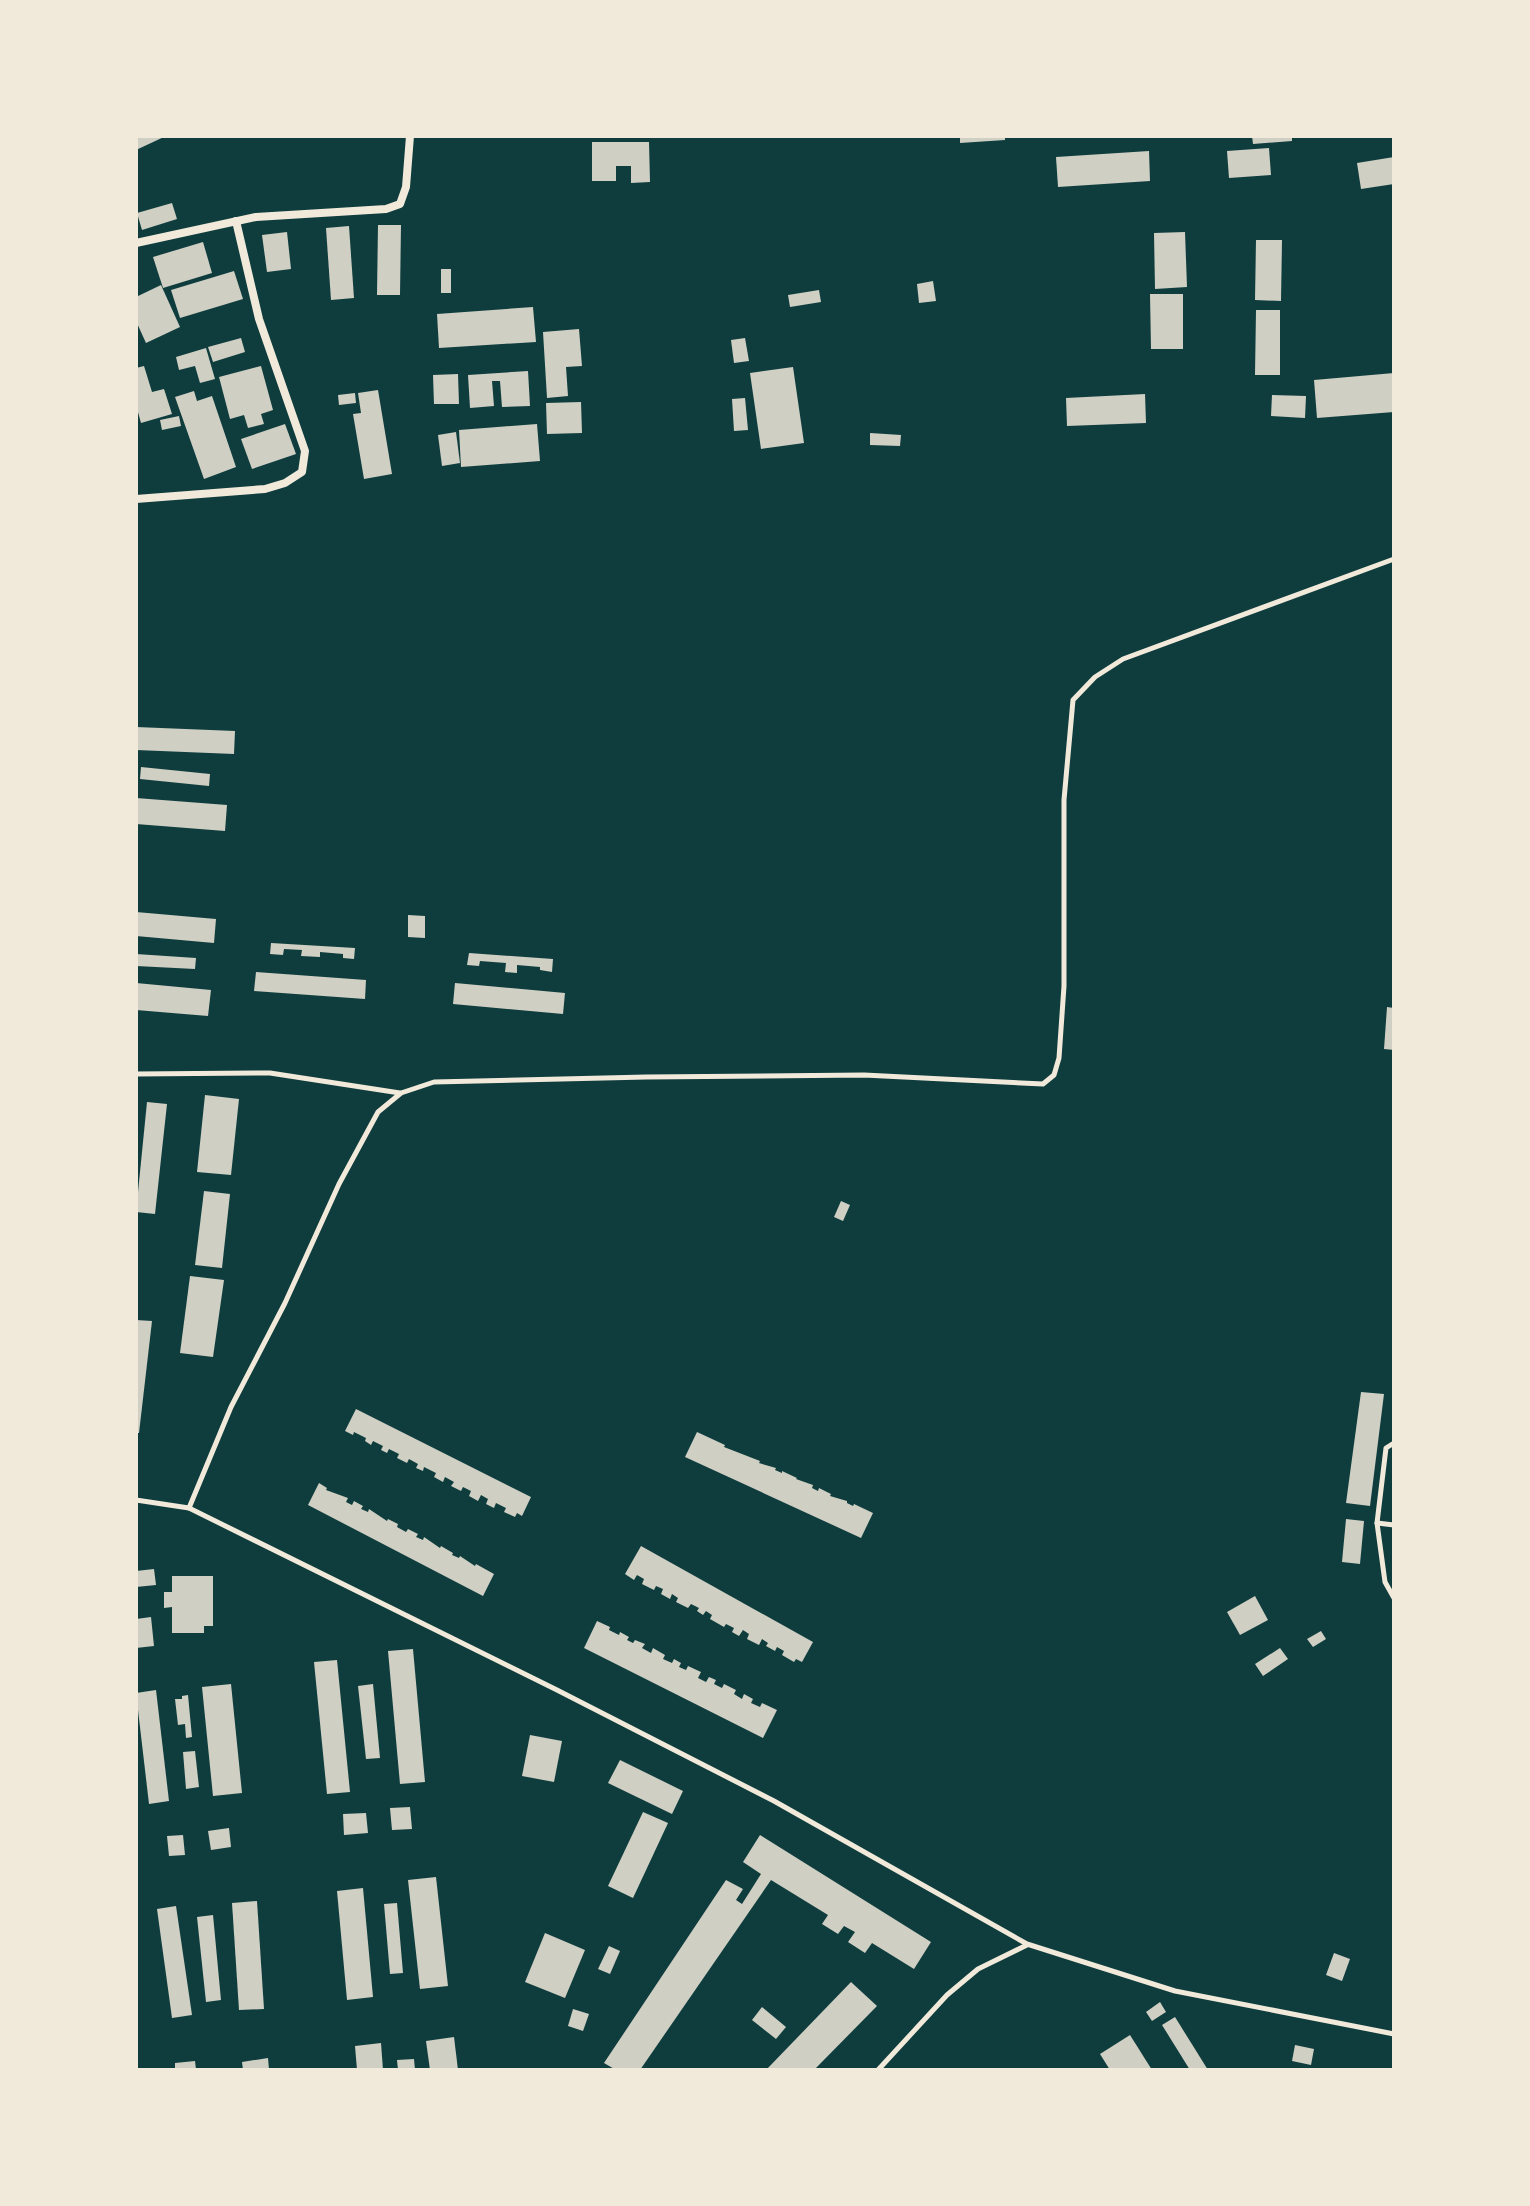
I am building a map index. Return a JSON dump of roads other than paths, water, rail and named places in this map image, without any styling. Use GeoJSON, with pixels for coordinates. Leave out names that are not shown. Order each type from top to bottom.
{"type":"FeatureCollection","features":[{"type":"Feature","properties":{"kind":"street"},"geometry":{"type":"LineString","coordinates":[[136,243],[256,217],[386,209],[400,204],[406,187],[410,136]]}},
{"type":"Feature","properties":{"kind":"street"},"geometry":{"type":"LineString","coordinates":[[136,499],[265,489],[285,483],[302,472],[305,451],[259,319],[236,221]]}},
{"type":"Feature","properties":{"kind":"lane"},"geometry":{"type":"LineString","coordinates":[[189,1508],[231,1407],[285,1303],[339,1184],[378,1112],[401,1093],[434,1082],[646,1077],[864,1075],[1043,1084],[1054,1075],[1059,1058],[1064,986],[1064,800],[1073,700],[1095,677],[1123,659],[1394,559]]}},
{"type":"Feature","properties":{"kind":"lane"},"geometry":{"type":"LineString","coordinates":[[136,1074],[270,1073],[401,1093]]}},
{"type":"Feature","properties":{"kind":"lane"},"geometry":{"type":"LineString","coordinates":[[1394,1443],[1386,1448],[1377,1523],[1385,1582],[1394,1598]]}},
{"type":"Feature","properties":{"kind":"lane"},"geometry":{"type":"LineString","coordinates":[[136,1500],[189,1508],[543,1683],[774,1801],[1027,1944],[1175,1991],[1394,2034]]}},
{"type":"Feature","properties":{"kind":"lane"},"geometry":{"type":"LineString","coordinates":[[1377,1523],[1394,1525]]}},
{"type":"Feature","properties":{"kind":"lane"},"geometry":{"type":"LineString","coordinates":[[878,2070],[947,1995],[978,1969],[1027,1944]]}}]}
